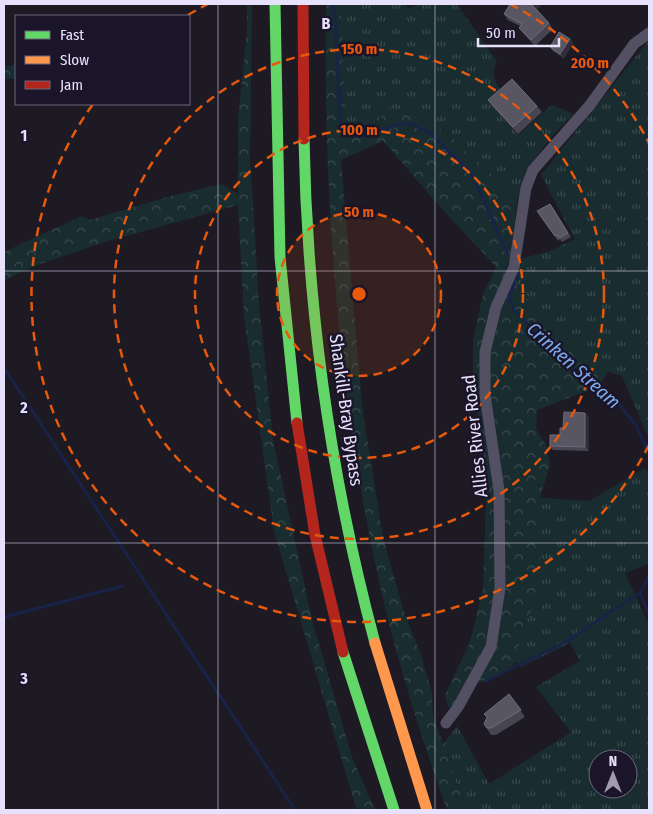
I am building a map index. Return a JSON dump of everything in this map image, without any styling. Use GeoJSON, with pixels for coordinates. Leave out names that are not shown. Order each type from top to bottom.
{"type":"FeatureCollection","features":[{"type":"Feature","properties":{"kind":"highway"},"geometry":{"type":"LineString","coordinates":[[275,4],[277,186],[280,250],[286,340],[296,413],[320,560],[342,648],[394,810]]}},
{"type":"Feature","properties":{"kind":"highway","name":"Shankill-Bray Bypass"},"geometry":{"type":"LineString","coordinates":[[303,4],[305,177],[308,236],[331,444],[362,593],[396,719],[427,810]]}},
{"type":"Feature","properties":{"kind":"street","name":"Allies River Road"},"geometry":{"type":"LineString","coordinates":[[446,723],[458,707],[491,647],[500,588],[499,490],[485,395],[485,352],[496,307],[514,267],[526,188],[533,170],[590,104],[634,44],[649,33]]}},
{"type":"Feature","properties":{"kind":"green space"},"geometry":{"type":"Polygon","coordinates":[[[247,4],[252,4],[250,157],[259,303],[273,440],[312,620],[352,757],[375,810],[356,808],[274,531],[244,316],[238,205],[108,241],[40,264],[4,280],[4,252],[82,216],[90,220],[171,196],[222,184],[238,194],[238,118],[247,31],[247,4]]]}},
{"type":"Feature","properties":{"kind":"green space"},"geometry":{"type":"Polygon","coordinates":[[[326,4],[341,4],[346,129],[362,125],[373,127],[389,107],[446,132],[475,160],[486,166],[504,192],[513,197],[517,204],[510,257],[506,270],[520,291],[591,365],[608,371],[600,386],[537,410],[536,429],[546,445],[550,465],[540,497],[538,515],[541,573],[532,610],[518,638],[521,658],[497,676],[483,681],[468,682],[454,708],[448,707],[445,695],[470,642],[483,588],[487,478],[473,383],[473,340],[483,295],[496,267],[383,141],[341,160],[362,406],[383,538],[405,615],[421,655],[432,693],[433,716],[466,810],[447,810],[437,782],[393,639],[365,511],[343,367],[336,294],[327,148],[326,4]]]}},
{"type":"Feature","properties":{"kind":"green space"},"geometry":{"type":"Polygon","coordinates":[[[336,4],[405,4],[408,9],[418,4],[457,4],[497,62],[494,76],[505,96],[493,107],[518,135],[552,105],[574,114],[545,144],[538,155],[526,177],[517,204],[513,197],[504,193],[486,166],[475,160],[446,132],[389,107],[373,127],[362,125],[341,160],[336,4]]]}},
{"type":"Feature","properties":{"kind":"green space"},"geometry":{"type":"Polygon","coordinates":[[[649,40],[649,439],[622,376],[591,366],[510,282],[520,259],[550,251],[575,239],[541,175],[649,40]]]}},
{"type":"Feature","properties":{"kind":"green space"},"geometry":{"type":"Polygon","coordinates":[[[15,64],[15,78],[4,80],[4,67],[15,64]]]}},
{"type":"Feature","properties":{"kind":"green space"},"geometry":{"type":"Polygon","coordinates":[[[645,468],[649,474],[649,564],[625,573],[649,625],[649,810],[458,810],[437,753],[457,726],[489,784],[571,732],[536,687],[580,661],[570,643],[521,667],[501,641],[513,496],[589,501],[645,468]]]}},
{"type":"Feature","properties":{"kind":"building"},"geometry":{"type":"Polygon","coordinates":[[[510,4],[533,4],[549,23],[531,40],[519,28],[522,24],[504,14],[510,4]]]}},
{"type":"Feature","properties":{"kind":"building"},"geometry":{"type":"Polygon","coordinates":[[[559,32],[570,39],[560,54],[550,47],[559,32]]]}},
{"type":"Feature","properties":{"kind":"building"},"geometry":{"type":"Polygon","coordinates":[[[512,79],[537,106],[513,127],[488,100],[512,79]]]}},
{"type":"Feature","properties":{"kind":"building"},"geometry":{"type":"Polygon","coordinates":[[[550,204],[568,233],[559,238],[557,235],[555,236],[537,211],[550,204]]]}},
{"type":"Feature","properties":{"kind":"building"},"geometry":{"type":"Polygon","coordinates":[[[564,412],[585,413],[585,447],[550,446],[550,435],[560,435],[560,428],[563,428],[564,412]]]}},
{"type":"Feature","properties":{"kind":"building"},"geometry":{"type":"Polygon","coordinates":[[[509,694],[521,710],[491,728],[487,728],[484,724],[487,717],[484,714],[509,694]]]}},
{"type":"Feature","properties":{"kind":"waterway","name":"Crinken Stream"},"geometry":{"type":"LineString","coordinates":[[334,4],[341,124],[351,136],[362,136],[401,124],[412,124],[432,135],[472,174],[508,255]]}},
{"type":"Feature","properties":{"kind":"waterway","name":"Crinken Stream"},"geometry":{"type":"LineString","coordinates":[[518,274],[509,296],[513,309],[569,365],[618,403],[636,425],[649,454]]}},
{"type":"Feature","properties":{"kind":"waterway"},"geometry":{"type":"LineString","coordinates":[[4,368],[295,810]]}},
{"type":"Feature","properties":{"kind":"waterway","name":"Crinken Stream"},"geometry":{"type":"LineString","coordinates":[[649,576],[640,593],[649,614]]}},
{"type":"Feature","properties":{"kind":"waterway"},"geometry":{"type":"LineString","coordinates":[[4,617],[123,586]]}},
{"type":"Feature","properties":{"kind":"waterway"},"geometry":{"type":"LineString","coordinates":[[486,681],[565,642],[640,593]]}},
{"type":"Feature","properties":{"kind":"traffic: fast"},"geometry":{"type":"LineString","coordinates":[[275,4],[280,257],[297,423]]}},
{"type":"Feature","properties":{"kind":"traffic: fast"},"geometry":{"type":"LineString","coordinates":[[304,139],[310,266],[324,393],[346,519],[375,643]]}},
{"type":"Feature","properties":{"kind":"traffic: fast"},"geometry":{"type":"LineString","coordinates":[[343,652],[394,810]]}},
{"type":"Feature","properties":{"kind":"traffic: slow"},"geometry":{"type":"LineString","coordinates":[[375,643],[427,810]]}},
{"type":"Feature","properties":{"kind":"traffic: jam"},"geometry":{"type":"LineString","coordinates":[[303,4],[304,139]]}},
{"type":"Feature","properties":{"kind":"traffic: jam"},"geometry":{"type":"LineString","coordinates":[[297,423],[315,535],[343,652]]}}]}
